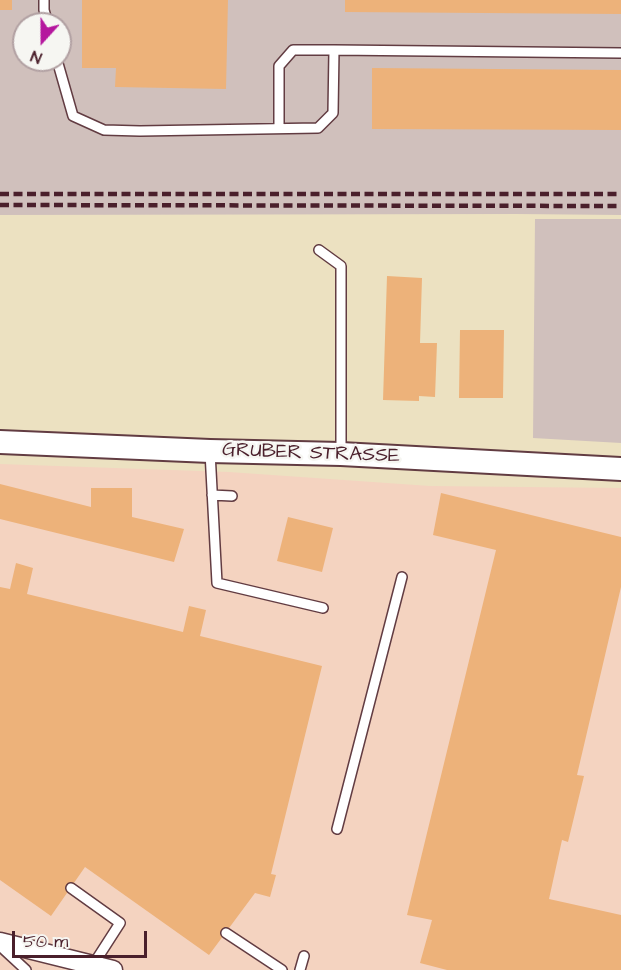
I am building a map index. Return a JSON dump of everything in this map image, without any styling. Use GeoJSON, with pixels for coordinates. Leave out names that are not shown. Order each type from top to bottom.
{"type":"FeatureCollection","features":[{"type":"Feature","properties":{"kind":"street","name":"GRUBER STRASSE"},"geometry":{"type":"LineString","coordinates":[[0,442],[341,454],[621,469]]}},
{"type":"Feature","properties":{"kind":"street"},"geometry":{"type":"LineString","coordinates":[[0,944],[113,970]]}},
{"type":"Feature","properties":{"kind":"lane"},"geometry":{"type":"LineString","coordinates":[[279,128],[279,66],[293,50],[621,53]]}},
{"type":"Feature","properties":{"kind":"lane"},"geometry":{"type":"LineString","coordinates":[[60,72],[73,116],[104,130],[318,128],[333,113],[334,50]]}},
{"type":"Feature","properties":{"kind":"lane"},"geometry":{"type":"LineString","coordinates":[[319,250],[341,266],[341,454]]}},
{"type":"Feature","properties":{"kind":"lane"},"geometry":{"type":"LineString","coordinates":[[210,451],[217,583],[323,608]]}},
{"type":"Feature","properties":{"kind":"lane"},"geometry":{"type":"LineString","coordinates":[[212,495],[232,496]]}},
{"type":"Feature","properties":{"kind":"lane"},"geometry":{"type":"LineString","coordinates":[[337,828],[402,577]]}},
{"type":"Feature","properties":{"kind":"lane"},"geometry":{"type":"LineString","coordinates":[[70,888],[120,923],[93,965]]}},
{"type":"Feature","properties":{"kind":"lane"},"geometry":{"type":"LineString","coordinates":[[226,933],[282,970]]}},
{"type":"Feature","properties":{"kind":"lane"},"geometry":{"type":"LineString","coordinates":[[0,944],[26,970]]}},
{"type":"Feature","properties":{"kind":"lane"},"geometry":{"type":"LineString","coordinates":[[300,970],[304,956]]}},
{"type":"Feature","properties":{"kind":"shaded area"},"geometry":{"type":"Polygon","coordinates":[[[0,0],[621,0],[621,215],[0,215],[0,0]]]}},
{"type":"Feature","properties":{"kind":"shaded area"},"geometry":{"type":"Polygon","coordinates":[[[535,219],[621,219],[621,443],[533,438],[535,219]]]}},
{"type":"Feature","properties":{"kind":"shaded area"},"geometry":{"type":"Polygon","coordinates":[[[0,464],[229,472],[430,486],[621,488],[621,970],[0,970],[0,464]]]}},
{"type":"Feature","properties":{"kind":"building"},"geometry":{"type":"Polygon","coordinates":[[[0,0],[12,0],[12,10],[0,10],[0,0]]]}},
{"type":"Feature","properties":{"kind":"building"},"geometry":{"type":"Polygon","coordinates":[[[82,0],[228,0],[226,89],[115,87],[116,68],[82,68],[82,0]]]}},
{"type":"Feature","properties":{"kind":"building"},"geometry":{"type":"Polygon","coordinates":[[[345,0],[621,0],[621,14],[345,12],[345,0]]]}},
{"type":"Feature","properties":{"kind":"building"},"geometry":{"type":"Polygon","coordinates":[[[372,68],[621,70],[621,130],[372,129],[372,68]]]}},
{"type":"Feature","properties":{"kind":"building"},"geometry":{"type":"Polygon","coordinates":[[[387,276],[422,278],[420,343],[437,343],[435,397],[419,396],[419,401],[383,400],[387,276]]]}},
{"type":"Feature","properties":{"kind":"building"},"geometry":{"type":"Polygon","coordinates":[[[460,330],[504,330],[503,398],[459,398],[460,330]]]}},
{"type":"Feature","properties":{"kind":"building"},"geometry":{"type":"Polygon","coordinates":[[[0,484],[91,507],[91,488],[132,488],[132,517],[184,529],[174,562],[0,519],[0,484]]]}},
{"type":"Feature","properties":{"kind":"building"},"geometry":{"type":"Polygon","coordinates":[[[441,493],[621,537],[621,587],[577,775],[584,776],[568,842],[562,840],[549,899],[621,915],[621,970],[447,970],[420,963],[432,920],[407,915],[496,550],[433,535],[441,493]]]}},
{"type":"Feature","properties":{"kind":"building"},"geometry":{"type":"Polygon","coordinates":[[[288,517],[333,528],[322,572],[277,561],[288,517]]]}},
{"type":"Feature","properties":{"kind":"building"},"geometry":{"type":"Polygon","coordinates":[[[16,563],[33,568],[27,594],[183,632],[189,606],[206,610],[200,636],[322,666],[271,874],[276,875],[270,897],[255,893],[209,955],[85,867],[51,916],[0,880],[0,587],[10,589],[16,563]]]}},
{"type":"Feature","properties":{"kind":"railway"},"geometry":{"type":"LineString","coordinates":[[0,194],[621,194]]}},
{"type":"Feature","properties":{"kind":"railway"},"geometry":{"type":"LineString","coordinates":[[0,205],[621,206]]}}]}
